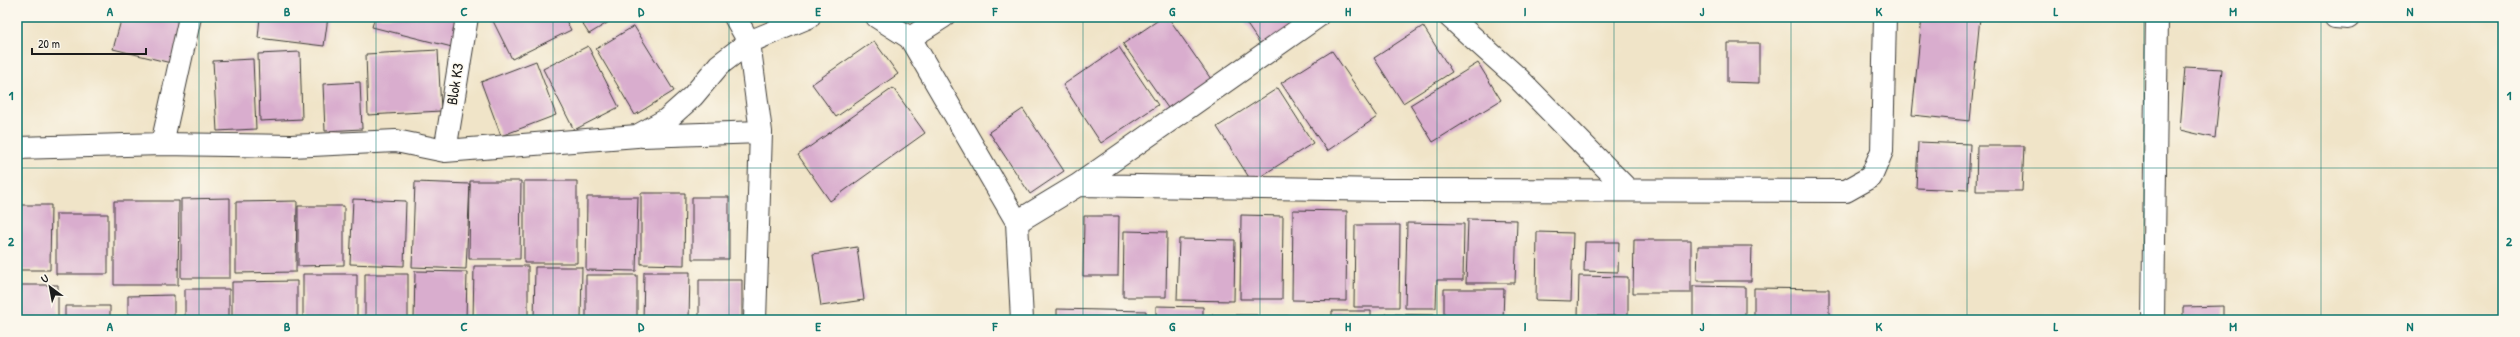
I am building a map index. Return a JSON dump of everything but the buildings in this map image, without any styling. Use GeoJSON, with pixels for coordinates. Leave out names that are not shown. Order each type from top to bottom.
{"type":"FeatureCollection","features":[{"type":"Feature","properties":{"kind":"street"},"geometry":{"type":"LineString","coordinates":[[162,144],[190,17]]}},
{"type":"Feature","properties":{"kind":"street","name":"Blok K3"},"geometry":{"type":"LineString","coordinates":[[445,151],[467,17]]}},
{"type":"Feature","properties":{"kind":"street"},"geometry":{"type":"LineString","coordinates":[[735,17],[749,42],[760,132],[755,320]]}},
{"type":"Feature","properties":{"kind":"street"},"geometry":{"type":"LineString","coordinates":[[636,136],[666,120],[693,96],[719,66],[749,42],[809,17]]}},
{"type":"Feature","properties":{"kind":"street"},"geometry":{"type":"LineString","coordinates":[[877,17],[910,38],[1017,222],[1022,320]]}},
{"type":"Feature","properties":{"kind":"street"},"geometry":{"type":"LineString","coordinates":[[910,38],[943,17]]}},
{"type":"Feature","properties":{"kind":"street"},"geometry":{"type":"LineString","coordinates":[[1017,222],[1078,184],[1317,17]]}},
{"type":"Feature","properties":{"kind":"street"},"geometry":{"type":"LineString","coordinates":[[1450,17],[1519,79],[1628,190]]}},
{"type":"Feature","properties":{"kind":"street"},"geometry":{"type":"LineString","coordinates":[[1078,184],[1398,190],[1846,191],[1871,177],[1882,151],[1885,17]]}},
{"type":"Feature","properties":{"kind":"street"},"geometry":{"type":"LineString","coordinates":[[2153,320],[2157,17]]}},
{"type":"Feature","properties":{"kind":"street"},"geometry":{"type":"LineString","coordinates":[[17,148],[162,144],[291,146],[396,141],[445,151],[636,136],[760,132]]}}]}
